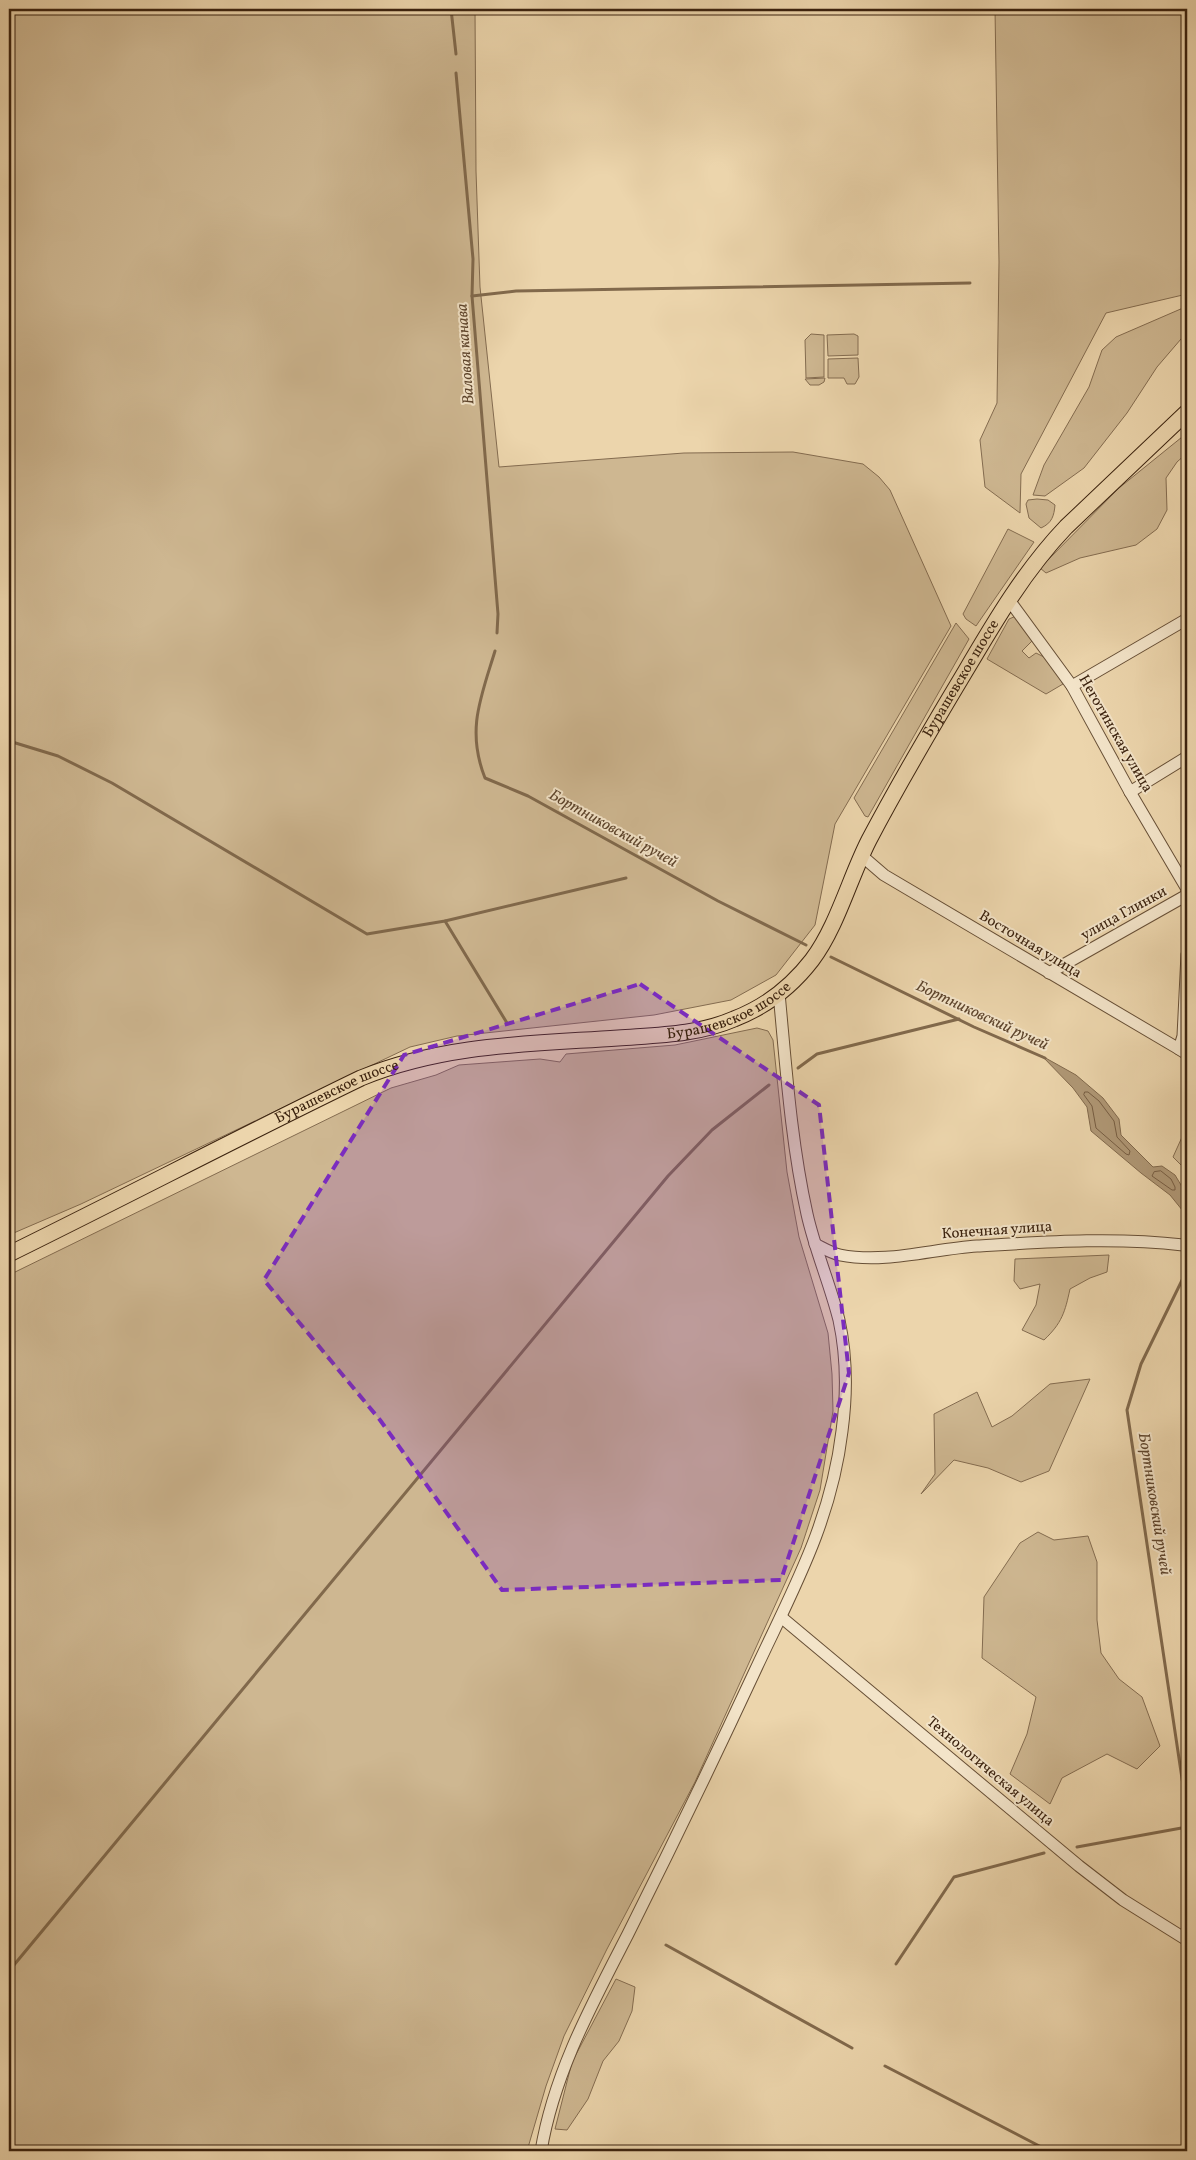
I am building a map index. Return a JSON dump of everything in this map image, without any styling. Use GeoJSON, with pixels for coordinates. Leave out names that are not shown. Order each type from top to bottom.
{"type":"FeatureCollection","features":[{"type":"Feature","properties":{"kind":"main road","name":"Бурашевское шоссе"},"geometry":{"type":"LineString","coordinates":[[9,1254],[93,1213],[188,1162],[361,1078],[388,1067],[415,1059],[472,1048],[696,1031],[740,1017],[779,993],[802,972],[816,954],[862,856],[953,692],[1009,600],[1048,546],[1187,412]]}},
{"type":"Feature","properties":{"kind":"street","name":"Неготинская улица"},"geometry":{"type":"LineString","coordinates":[[1009,600],[1072,686],[1130,792],[1187,889]]}},
{"type":"Feature","properties":{"kind":"street"},"geometry":{"type":"LineString","coordinates":[[1072,686],[1187,619]]}},
{"type":"Feature","properties":{"kind":"street"},"geometry":{"type":"LineString","coordinates":[[1130,792],[1187,757]]}},
{"type":"Feature","properties":{"kind":"street","name":"Восточная улица"},"geometry":{"type":"LineString","coordinates":[[862,856],[884,875],[1049,973],[1184,1050]]}},
{"type":"Feature","properties":{"kind":"street","name":"улица Глинки"},"geometry":{"type":"LineString","coordinates":[[1049,973],[1187,895]]}},
{"type":"Feature","properties":{"kind":"street"},"geometry":{"type":"LineString","coordinates":[[1184,1050],[1187,954]]}},
{"type":"Feature","properties":{"kind":"street"},"geometry":{"type":"LineString","coordinates":[[541,2151],[554,2095],[568,2056],[674,1843],[807,1562],[827,1506],[842,1427],[845,1391],[841,1334],[804,1197],[791,1116],[779,993]]}},
{"type":"Feature","properties":{"kind":"street","name":"Конечная улица"},"geometry":{"type":"LineString","coordinates":[[816,1244],[838,1255],[882,1257],[974,1246],[1076,1240],[1154,1241],[1183,1244]]}},
{"type":"Feature","properties":{"kind":"street","name":"Технологическая улица"},"geometry":{"type":"LineString","coordinates":[[781,1617],[1079,1866],[1123,1900],[1187,1940]]}},
{"type":"Feature","properties":{"kind":"highlighted area"},"geometry":{"type":"Polygon","coordinates":[[[640,984],[819,1105],[849,1373],[781,1580],[502,1590],[380,1420],[264,1280],[404,1055],[640,984]]]}},
{"type":"Feature","properties":{"kind":"shaded area"},"geometry":{"type":"Polygon","coordinates":[[[9,9],[475,9],[476,171],[480,287],[499,467],[684,453],[793,452],[863,464],[879,477],[890,490],[951,626],[835,824],[815,925],[776,975],[731,1000],[654,1015],[457,1036],[410,1047],[81,1204],[9,1235],[9,9]]]}},
{"type":"Feature","properties":{"kind":"shaded area"},"geometry":{"type":"Polygon","coordinates":[[[995,9],[1187,9],[1187,294],[1106,313],[1021,474],[1020,513],[985,487],[980,440],[997,403],[999,262],[995,9]]]}},
{"type":"Feature","properties":{"kind":"shaded area"},"geometry":{"type":"Polygon","coordinates":[[[1183,308],[1187,310],[1187,332],[1157,367],[1127,413],[1084,468],[1045,496],[1033,495],[1044,465],[1089,387],[1102,350],[1116,337],[1183,308]]]}},
{"type":"Feature","properties":{"kind":"shaded area"},"geometry":{"type":"Polygon","coordinates":[[[811,334],[824,335],[824,377],[806,378],[805,340],[811,334]]]}},
{"type":"Feature","properties":{"kind":"shaded area"},"geometry":{"type":"Polygon","coordinates":[[[854,334],[858,336],[858,355],[828,356],[827,335],[854,334]]]}},
{"type":"Feature","properties":{"kind":"shaded area"},"geometry":{"type":"Polygon","coordinates":[[[858,358],[859,377],[855,384],[847,384],[844,378],[828,378],[828,359],[858,358]]]}},
{"type":"Feature","properties":{"kind":"shaded area"},"geometry":{"type":"Polygon","coordinates":[[[825,378],[824,382],[819,385],[810,385],[805,379],[825,378]]]}},
{"type":"Feature","properties":{"kind":"shaded area"},"geometry":{"type":"Polygon","coordinates":[[[1187,433],[1187,453],[1177,462],[1166,478],[1167,510],[1157,529],[1136,545],[1080,558],[1046,573],[1040,568],[1119,488],[1187,433]]]}},
{"type":"Feature","properties":{"kind":"shaded area"},"geometry":{"type":"Polygon","coordinates":[[[1028,500],[1048,500],[1055,505],[1052,519],[1041,528],[1029,518],[1026,504],[1028,500]]]}},
{"type":"Feature","properties":{"kind":"shaded area"},"geometry":{"type":"Polygon","coordinates":[[[1008,529],[1034,542],[976,626],[966,619],[963,614],[1008,529]]]}},
{"type":"Feature","properties":{"kind":"shaded area"},"geometry":{"type":"Polygon","coordinates":[[[1016,616],[1034,639],[1022,651],[1029,658],[1036,653],[1048,659],[1063,684],[1046,694],[987,659],[1009,619],[1016,616]]]}},
{"type":"Feature","properties":{"kind":"shaded area"},"geometry":{"type":"Polygon","coordinates":[[[956,623],[969,639],[868,817],[865,816],[854,798],[956,623]]]}},
{"type":"Feature","properties":{"kind":"shaded area"},"geometry":{"type":"Polygon","coordinates":[[[757,1028],[768,1031],[773,1040],[787,1172],[799,1237],[828,1333],[833,1411],[820,1490],[801,1548],[695,1782],[607,1949],[564,2036],[546,2086],[527,2151],[9,2151],[9,1275],[391,1088],[436,1075],[459,1065],[540,1059],[560,1062],[566,1054],[675,1045],[757,1028]]]}},
{"type":"Feature","properties":{"kind":"shaded area"},"geometry":{"type":"Polygon","coordinates":[[[1187,1126],[1187,1171],[1173,1157],[1187,1126]]]}},
{"type":"Feature","properties":{"kind":"shaded area"},"geometry":{"type":"Polygon","coordinates":[[[1109,1255],[1107,1272],[1090,1278],[1070,1289],[1062,1317],[1044,1340],[1022,1330],[1036,1305],[1040,1284],[1020,1289],[1014,1281],[1015,1259],[1109,1255]]]}},
{"type":"Feature","properties":{"kind":"shaded area"},"geometry":{"type":"Polygon","coordinates":[[[1090,1379],[1049,1471],[1021,1482],[988,1468],[954,1460],[921,1494],[935,1474],[934,1414],[977,1392],[992,1427],[1012,1416],[1050,1384],[1090,1379]]]}},
{"type":"Feature","properties":{"kind":"shaded area"},"geometry":{"type":"Polygon","coordinates":[[[1187,1454],[1187,1495],[1182,1460],[1187,1454]]]}},
{"type":"Feature","properties":{"kind":"shaded area"},"geometry":{"type":"Polygon","coordinates":[[[1038,1532],[1054,1540],[1088,1536],[1097,1562],[1097,1620],[1101,1653],[1119,1679],[1142,1697],[1160,1746],[1137,1769],[1107,1754],[1062,1778],[1050,1804],[1010,1774],[1027,1734],[1036,1697],[982,1658],[984,1597],[1020,1543],[1038,1532]]]}},
{"type":"Feature","properties":{"kind":"shaded area"},"geometry":{"type":"Polygon","coordinates":[[[616,1979],[635,1987],[632,2011],[619,2041],[603,2061],[588,2099],[567,2130],[555,2129],[572,2062],[616,1979]]]}},
{"type":"Feature","properties":{"kind":"water"},"geometry":{"type":"Polygon","coordinates":[[[1042,1056],[1076,1075],[1103,1098],[1119,1119],[1121,1135],[1153,1167],[1162,1166],[1175,1175],[1187,1195],[1187,1216],[1170,1195],[1091,1131],[1087,1107],[1073,1088],[1042,1056]]]}},
{"type":"Feature","properties":{"kind":"waterway","name":"Валовая канава"},"geometry":{"type":"LineString","coordinates":[[451,9],[456,54]]}},
{"type":"Feature","properties":{"kind":"waterway","name":"Валовая канава"},"geometry":{"type":"LineString","coordinates":[[456,73],[473,259],[472,296],[498,614],[497,633]]}},
{"type":"Feature","properties":{"kind":"waterway"},"geometry":{"type":"LineString","coordinates":[[472,296],[516,291],[970,283]]}},
{"type":"Feature","properties":{"kind":"waterway","name":"Бортниковский ручей"},"geometry":{"type":"LineString","coordinates":[[495,651],[481,699],[476,729],[479,761],[485,778],[528,796],[718,901],[806,945]]}},
{"type":"Feature","properties":{"kind":"waterway"},"geometry":{"type":"LineString","coordinates":[[9,741],[58,756],[112,783],[367,934],[445,921],[626,878]]}},
{"type":"Feature","properties":{"kind":"waterway"},"geometry":{"type":"LineString","coordinates":[[445,921],[507,1023]]}},
{"type":"Feature","properties":{"kind":"waterway","name":"Бортниковский ручей"},"geometry":{"type":"LineString","coordinates":[[831,957],[974,1027],[1045,1058]]}},
{"type":"Feature","properties":{"kind":"waterway"},"geometry":{"type":"LineString","coordinates":[[798,1068],[817,1054],[959,1019]]}},
{"type":"Feature","properties":{"kind":"waterway"},"geometry":{"type":"LineString","coordinates":[[9,1971],[668,1176],[712,1130],[769,1085]]}},
{"type":"Feature","properties":{"kind":"waterway","name":"Бортниковский ручей"},"geometry":{"type":"LineString","coordinates":[[1187,1270],[1141,1364],[1127,1410],[1187,1812]]}},
{"type":"Feature","properties":{"kind":"waterway"},"geometry":{"type":"LineString","coordinates":[[1077,1847],[1187,1827]]}},
{"type":"Feature","properties":{"kind":"waterway"},"geometry":{"type":"LineString","coordinates":[[896,1964],[954,1877],[1044,1853]]}},
{"type":"Feature","properties":{"kind":"waterway"},"geometry":{"type":"LineString","coordinates":[[666,1945],[852,2048]]}},
{"type":"Feature","properties":{"kind":"waterway"},"geometry":{"type":"LineString","coordinates":[[885,2066],[1049,2151]]}}]}
